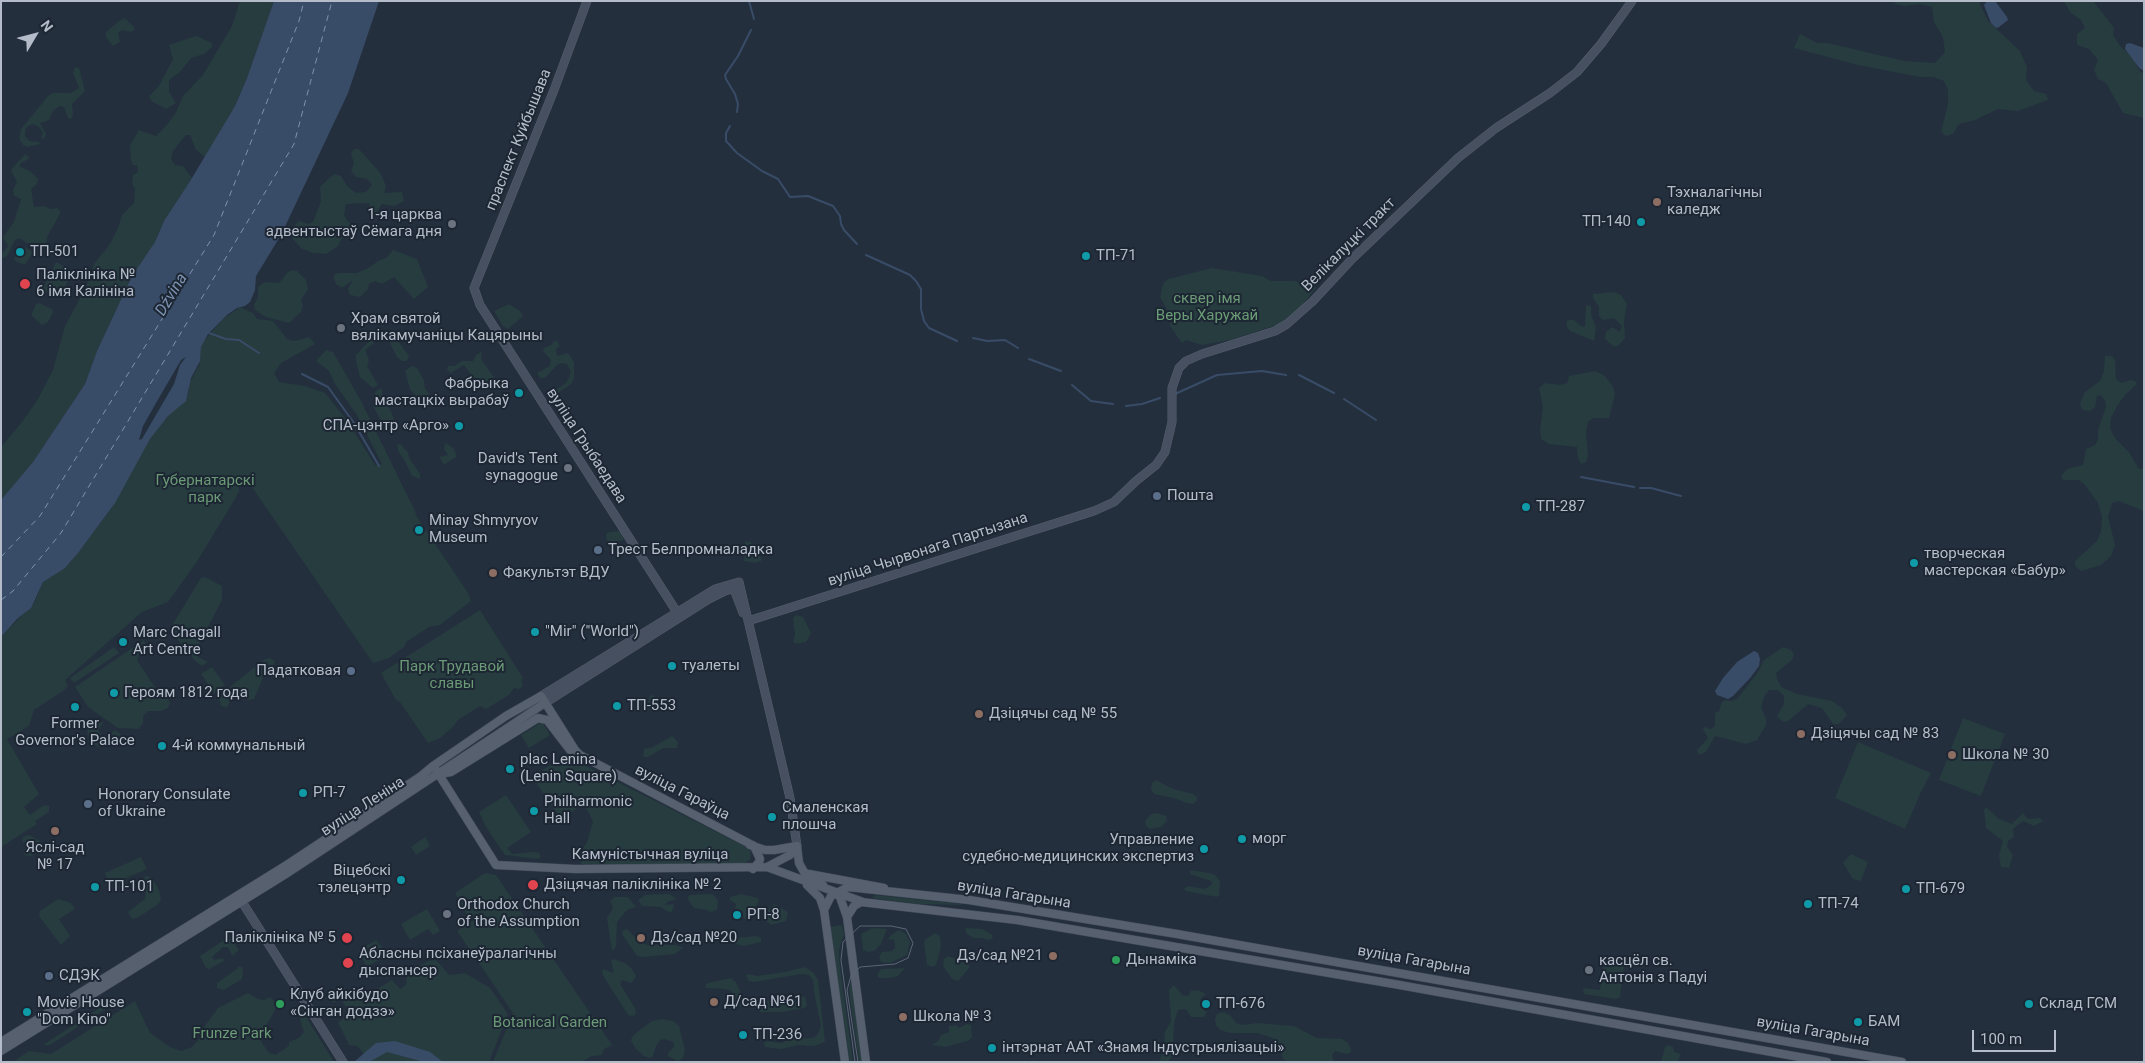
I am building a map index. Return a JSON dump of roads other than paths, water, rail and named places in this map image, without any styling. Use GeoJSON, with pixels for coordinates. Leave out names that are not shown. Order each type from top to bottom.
{"type":"FeatureCollection","features":[{"type":"Feature","properties":{"kind":"main road","name":"вуліца Леніна"},"geometry":{"type":"LineString","coordinates":[[1,1051],[239,898],[392,796],[506,716],[543,700]]}},
{"type":"Feature","properties":{"kind":"main road","name":"вуліца Леніна"},"geometry":{"type":"LineString","coordinates":[[1,1042],[239,898],[438,774],[543,700]]}},
{"type":"Feature","properties":{"kind":"main road","name":"вуліца Гараўца"},"geometry":{"type":"LineString","coordinates":[[543,700],[580,755],[754,846]]}},
{"type":"Feature","properties":{"kind":"main road","name":"вуліца Гараўца"},"geometry":{"type":"LineString","coordinates":[[438,774],[452,772],[532,721],[541,718],[547,720],[571,752],[586,762],[754,846],[774,850],[797,846]]}},
{"type":"Feature","properties":{"kind":"main road"},"geometry":{"type":"LineString","coordinates":[[433,766],[438,774]]}},
{"type":"Feature","properties":{"kind":"main road","name":"Камуністычная вуліца"},"geometry":{"type":"LineString","coordinates":[[438,774],[496,865],[575,869],[753,869],[767,867],[788,874],[801,881]]}},
{"type":"Feature","properties":{"kind":"main road"},"geometry":{"type":"LineString","coordinates":[[753,869],[757,866],[760,859],[754,846]]}},
{"type":"Feature","properties":{"kind":"main road"},"geometry":{"type":"LineString","coordinates":[[767,867],[790,855],[797,846]]}},
{"type":"Feature","properties":{"kind":"main road"},"geometry":{"type":"LineString","coordinates":[[797,846],[800,863],[804,872],[840,897],[847,917],[866,1062]]}},
{"type":"Feature","properties":{"kind":"main road","name":"вуліца Гагарына"},"geometry":{"type":"LineString","coordinates":[[804,872],[920,896]]}},
{"type":"Feature","properties":{"kind":"main road"},"geometry":{"type":"LineString","coordinates":[[801,881],[820,898],[824,910],[845,1062]]}},
{"type":"Feature","properties":{"kind":"main road","name":"вуліца Гагарына"},"geometry":{"type":"LineString","coordinates":[[801,881],[869,904],[1017,920],[1476,998],[1827,1062]]}},
{"type":"Feature","properties":{"kind":"main road","name":"вуліца Гагарына"},"geometry":{"type":"LineString","coordinates":[[836,893],[848,887],[969,900],[1478,986],[1902,1062]]}},
{"type":"Feature","properties":{"kind":"main road"},"geometry":{"type":"LineString","coordinates":[[824,910],[827,901],[836,893]]}},
{"type":"Feature","properties":{"kind":"main road"},"geometry":{"type":"LineString","coordinates":[[966,914],[969,900]]}},
{"type":"Feature","properties":{"kind":"main road"},"geometry":{"type":"LineString","coordinates":[[847,917],[857,903],[869,904]]}},
{"type":"Feature","properties":{"kind":"main road"},"geometry":{"type":"LineString","coordinates":[[1259,962],[1261,949]]}},
{"type":"Feature","properties":{"kind":"main road"},"geometry":{"type":"LineString","coordinates":[[1476,998],[1478,986]]}},
{"type":"Feature","properties":{"kind":"street","name":"праспект Куйбышава"},"geometry":{"type":"LineString","coordinates":[[474,288],[547,107],[587,1]]}},
{"type":"Feature","properties":{"kind":"street","name":"Велікалуцкі тракт"},"geometry":{"type":"LineString","coordinates":[[1114,502],[1136,480],[1156,465],[1165,452],[1172,422],[1172,388],[1179,368],[1186,361],[1202,354],[1262,336],[1288,324],[1313,301],[1352,259],[1458,158],[1496,128],[1550,93],[1577,72],[1601,44],[1632,1]]}},
{"type":"Feature","properties":{"kind":"street","name":"вуліца Грыбаедава"},"geometry":{"type":"LineString","coordinates":[[474,288],[480,305],[678,615]]}},
{"type":"Feature","properties":{"kind":"street","name":"вуліца Чырвонага Партызана"},"geometry":{"type":"LineString","coordinates":[[748,620],[1094,511],[1114,502]]}},
{"type":"Feature","properties":{"kind":"street","name":"вуліца Леніна"},"geometry":{"type":"LineString","coordinates":[[543,700],[678,615],[715,589],[736,585]]}},
{"type":"Feature","properties":{"kind":"street","name":"вуліца Леніна"},"geometry":{"type":"LineString","coordinates":[[678,615],[736,585]]}},
{"type":"Feature","properties":{"kind":"street"},"geometry":{"type":"LineString","coordinates":[[736,585],[748,620],[790,798],[797,846]]}},
{"type":"Feature","properties":{"kind":"street"},"geometry":{"type":"LineString","coordinates":[[736,585],[740,607]]}},
{"type":"Feature","properties":{"kind":"street"},"geometry":{"type":"LineString","coordinates":[[709,599],[726,596],[732,598],[748,620]]}},
{"type":"Feature","properties":{"kind":"street"},"geometry":{"type":"LineString","coordinates":[[239,898],[343,1062]]}},
{"type":"Feature","properties":{"kind":"water","name":"Dźvina"},"geometry":{"type":"Polygon","coordinates":[[[274,1],[379,1],[348,93],[281,235],[256,276],[255,290],[250,302],[227,315],[208,334],[201,347],[200,361],[191,378],[186,401],[168,416],[150,439],[115,503],[78,553],[65,568],[43,582],[31,608],[17,619],[1,637],[1,500],[33,462],[85,384],[97,351],[132,276],[155,242],[164,221],[235,106],[274,1]],[[186,357],[181,360],[156,403],[143,426],[139,440],[142,439],[174,384],[180,365],[186,357]]]}},
{"type":"Feature","properties":{"kind":"water"},"geometry":{"type":"Polygon","coordinates":[[[1987,1],[1995,1],[2007,17],[2008,20],[1999,27],[1996,28],[1991,23],[1984,5],[1987,1]]]}},
{"type":"Feature","properties":{"kind":"water"},"geometry":{"type":"Polygon","coordinates":[[[2130,43],[2144,48],[2144,70],[2140,69],[2125,49],[2126,44],[2130,43]]]}},
{"type":"Feature","properties":{"kind":"water"},"geometry":{"type":"Polygon","coordinates":[[[1754,651],[1758,653],[1760,659],[1759,666],[1751,677],[1728,699],[1717,695],[1715,691],[1723,678],[1737,662],[1754,651]]]}},
{"type":"Feature","properties":{"kind":"water"},"geometry":{"type":"Polygon","coordinates":[[[395,1041],[430,1052],[443,1062],[424,1062],[387,1052],[369,1062],[354,1062],[376,1043],[395,1041]]]}},
{"type":"Feature","properties":{"kind":"waterway"},"geometry":{"type":"LineString","coordinates":[[749,1],[754,19]]}},
{"type":"Feature","properties":{"kind":"waterway"},"geometry":{"type":"LineString","coordinates":[[737,112],[738,104],[735,94],[725,75],[738,56],[751,30]]}},
{"type":"Feature","properties":{"kind":"waterway"},"geometry":{"type":"LineString","coordinates":[[730,126],[726,133],[726,141],[737,153],[762,171],[778,179],[790,197],[808,196],[833,206],[840,216],[844,230],[857,244]]}},
{"type":"Feature","properties":{"kind":"waterway"},"geometry":{"type":"LineString","coordinates":[[866,255],[910,275],[921,289],[921,309],[924,321],[929,328],[957,341]]}},
{"type":"Feature","properties":{"kind":"waterway"},"geometry":{"type":"LineString","coordinates":[[209,333],[226,339],[239,340],[259,353]]}},
{"type":"Feature","properties":{"kind":"waterway"},"geometry":{"type":"LineString","coordinates":[[973,338],[987,341],[1005,340],[1018,348]]}},
{"type":"Feature","properties":{"kind":"waterway"},"geometry":{"type":"LineString","coordinates":[[1029,359],[1061,371]]}},
{"type":"Feature","properties":{"kind":"waterway"},"geometry":{"type":"LineString","coordinates":[[1175,394],[1217,375],[1262,371],[1286,375]]}},
{"type":"Feature","properties":{"kind":"waterway"},"geometry":{"type":"LineString","coordinates":[[302,374],[328,387],[354,423],[379,466]]}},
{"type":"Feature","properties":{"kind":"waterway"},"geometry":{"type":"LineString","coordinates":[[1299,375],[1334,393]]}},
{"type":"Feature","properties":{"kind":"waterway"},"geometry":{"type":"LineString","coordinates":[[1072,385],[1091,401],[1113,404]]}},
{"type":"Feature","properties":{"kind":"waterway"},"geometry":{"type":"LineString","coordinates":[[1126,406],[1142,404],[1160,398]]}},
{"type":"Feature","properties":{"kind":"waterway"},"geometry":{"type":"LineString","coordinates":[[1344,399],[1376,420]]}},
{"type":"Feature","properties":{"kind":"waterway"},"geometry":{"type":"LineString","coordinates":[[1581,477],[1634,487]]}},
{"type":"Feature","properties":{"kind":"waterway"},"geometry":{"type":"LineString","coordinates":[[1640,488],[1651,488],[1681,496]]}},
{"type":"Feature","properties":{"kind":"tram line"},"geometry":{"type":"LineString","coordinates":[[855,1062],[841,960],[843,942],[860,926],[891,926],[906,929],[913,943],[908,958],[895,964],[860,967],[851,976],[847,990],[858,1062]]}},
{"type":"Feature","properties":{"kind":"place","name":"Тэхналагічны каледж"},"geometry":{"type":"Point","coordinates":[1657,202]}},
{"type":"Feature","properties":{"kind":"place","name":"ТП-140"},"geometry":{"type":"Point","coordinates":[1641,222]}},
{"type":"Feature","properties":{"kind":"place","name":"1-я царква адвентыстаў Сёмага дня"},"geometry":{"type":"Point","coordinates":[452,224]}},
{"type":"Feature","properties":{"kind":"place","name":"ТП-501"},"geometry":{"type":"Point","coordinates":[20,252]}},
{"type":"Feature","properties":{"kind":"place","name":"ТП-71"},"geometry":{"type":"Point","coordinates":[1086,256]}},
{"type":"Feature","properties":{"kind":"place","name":"Паліклініка № 6 імя Калініна"},"geometry":{"type":"Point","coordinates":[25,284]}},
{"type":"Feature","properties":{"kind":"place","name":"Храм святой вялікамучаніцы Кацярыны"},"geometry":{"type":"Point","coordinates":[341,328]}},
{"type":"Feature","properties":{"kind":"place","name":"Фабрыка мастацкіх вырабаў"},"geometry":{"type":"Point","coordinates":[519,393]}},
{"type":"Feature","properties":{"kind":"place","name":"СПА-цэнтр «Арго»"},"geometry":{"type":"Point","coordinates":[459,426]}},
{"type":"Feature","properties":{"kind":"place","name":"David's Tent synagogue"},"geometry":{"type":"Point","coordinates":[568,468]}},
{"type":"Feature","properties":{"kind":"place","name":"Пошта"},"geometry":{"type":"Point","coordinates":[1157,496]}},
{"type":"Feature","properties":{"kind":"place","name":"ТП-287"},"geometry":{"type":"Point","coordinates":[1526,507]}},
{"type":"Feature","properties":{"kind":"place","name":"Minay Shmyryov Museum"},"geometry":{"type":"Point","coordinates":[419,530]}},
{"type":"Feature","properties":{"kind":"place","name":"Трест Белпромналадка"},"geometry":{"type":"Point","coordinates":[598,550]}},
{"type":"Feature","properties":{"kind":"place","name":"творческая мастерская «Бабур»"},"geometry":{"type":"Point","coordinates":[1914,563]}},
{"type":"Feature","properties":{"kind":"place","name":"Факультэт ВДУ"},"geometry":{"type":"Point","coordinates":[493,573]}},
{"type":"Feature","properties":{"kind":"place","name":"\"Mir\" (\"World\")"},"geometry":{"type":"Point","coordinates":[535,632]}},
{"type":"Feature","properties":{"kind":"place","name":"Marc Chagall Art Centre"},"geometry":{"type":"Point","coordinates":[123,642]}},
{"type":"Feature","properties":{"kind":"place","name":"туалеты"},"geometry":{"type":"Point","coordinates":[672,666]}},
{"type":"Feature","properties":{"kind":"place","name":"Падатковая"},"geometry":{"type":"Point","coordinates":[351,671]}},
{"type":"Feature","properties":{"kind":"place","name":"Героям 1812 года"},"geometry":{"type":"Point","coordinates":[114,693]}},
{"type":"Feature","properties":{"kind":"place","name":"ТП-553"},"geometry":{"type":"Point","coordinates":[617,706]}},
{"type":"Feature","properties":{"kind":"place","name":"Former Governor's Palace"},"geometry":{"type":"Point","coordinates":[75,707]}},
{"type":"Feature","properties":{"kind":"place","name":"Дзіцячы сад № 55"},"geometry":{"type":"Point","coordinates":[979,714]}},
{"type":"Feature","properties":{"kind":"place","name":"Дзіцячы сад № 83"},"geometry":{"type":"Point","coordinates":[1801,734]}},
{"type":"Feature","properties":{"kind":"place","name":"4-й коммунальный"},"geometry":{"type":"Point","coordinates":[162,746]}},
{"type":"Feature","properties":{"kind":"place","name":"Школа № 30"},"geometry":{"type":"Point","coordinates":[1952,755]}},
{"type":"Feature","properties":{"kind":"place","name":"plac Lenina (Lenin Square)"},"geometry":{"type":"Point","coordinates":[510,769]}},
{"type":"Feature","properties":{"kind":"place","name":"РП-7"},"geometry":{"type":"Point","coordinates":[303,793]}},
{"type":"Feature","properties":{"kind":"place","name":"Honorary Consulate of Ukraine"},"geometry":{"type":"Point","coordinates":[88,804]}},
{"type":"Feature","properties":{"kind":"place","name":"Philharmonic Hall"},"geometry":{"type":"Point","coordinates":[534,811]}},
{"type":"Feature","properties":{"kind":"place","name":"Смаленская плошча"},"geometry":{"type":"Point","coordinates":[772,817]}},
{"type":"Feature","properties":{"kind":"place","name":"Яслі-сад № 17"},"geometry":{"type":"Point","coordinates":[55,831]}},
{"type":"Feature","properties":{"kind":"place","name":"морг"},"geometry":{"type":"Point","coordinates":[1242,839]}},
{"type":"Feature","properties":{"kind":"place","name":"Управление судебно-медицинских экспертиз"},"geometry":{"type":"Point","coordinates":[1204,849]}},
{"type":"Feature","properties":{"kind":"place","name":"Віцебскі тэлецэнтр"},"geometry":{"type":"Point","coordinates":[401,880]}},
{"type":"Feature","properties":{"kind":"place","name":"Дзіцячая паліклініка № 2"},"geometry":{"type":"Point","coordinates":[533,885]}},
{"type":"Feature","properties":{"kind":"place","name":"ТП-101"},"geometry":{"type":"Point","coordinates":[95,887]}},
{"type":"Feature","properties":{"kind":"place","name":"ТП-679"},"geometry":{"type":"Point","coordinates":[1906,889]}},
{"type":"Feature","properties":{"kind":"place","name":"ТП-74"},"geometry":{"type":"Point","coordinates":[1808,904]}},
{"type":"Feature","properties":{"kind":"place","name":"Orthodox Church of the Assumption"},"geometry":{"type":"Point","coordinates":[447,914]}},
{"type":"Feature","properties":{"kind":"place","name":"РП-8"},"geometry":{"type":"Point","coordinates":[737,915]}},
{"type":"Feature","properties":{"kind":"place","name":"Паліклініка № 5"},"geometry":{"type":"Point","coordinates":[347,938]}},
{"type":"Feature","properties":{"kind":"place","name":"Дз/сад №20"},"geometry":{"type":"Point","coordinates":[641,938]}},
{"type":"Feature","properties":{"kind":"place","name":"Дз/сад №21"},"geometry":{"type":"Point","coordinates":[1053,956]}},
{"type":"Feature","properties":{"kind":"place","name":"Дынаміка"},"geometry":{"type":"Point","coordinates":[1116,960]}},
{"type":"Feature","properties":{"kind":"place","name":"Абласны псіханеўралагічны дыспансер"},"geometry":{"type":"Point","coordinates":[348,963]}},
{"type":"Feature","properties":{"kind":"place","name":"касцёл св. Антонія з Падуі"},"geometry":{"type":"Point","coordinates":[1589,970]}},
{"type":"Feature","properties":{"kind":"place","name":"СДЭК"},"geometry":{"type":"Point","coordinates":[49,976]}},
{"type":"Feature","properties":{"kind":"place","name":"Д/сад №61"},"geometry":{"type":"Point","coordinates":[714,1002]}},
{"type":"Feature","properties":{"kind":"place","name":"Клуб айкібудо «Сінган додзэ»"},"geometry":{"type":"Point","coordinates":[280,1004]}},
{"type":"Feature","properties":{"kind":"place","name":"ТП-676"},"geometry":{"type":"Point","coordinates":[1206,1004]}},
{"type":"Feature","properties":{"kind":"place","name":"Склад ГСМ"},"geometry":{"type":"Point","coordinates":[2029,1004]}},
{"type":"Feature","properties":{"kind":"place","name":"Movie House \"Dom Kino\""},"geometry":{"type":"Point","coordinates":[27,1012]}},
{"type":"Feature","properties":{"kind":"place","name":"Школа № 3"},"geometry":{"type":"Point","coordinates":[903,1017]}},
{"type":"Feature","properties":{"kind":"place","name":"БАМ"},"geometry":{"type":"Point","coordinates":[1858,1022]}},
{"type":"Feature","properties":{"kind":"place","name":"ТП-236"},"geometry":{"type":"Point","coordinates":[743,1035]}},
{"type":"Feature","properties":{"kind":"place","name":"інтэрнат ААТ «Знамя Індустрыялізацыі»"},"geometry":{"type":"Point","coordinates":[992,1048]}},
{"type":"Feature","properties":{"kind":"park label","name":"сквер імя Веры Харужай"},"geometry":{"type":"Point","coordinates":[1207,308]}},
{"type":"Feature","properties":{"kind":"park label","name":"Губернатарскі парк"},"geometry":{"type":"Point","coordinates":[205,490]}},
{"type":"Feature","properties":{"kind":"park label","name":"Парк Трудавой славы"},"geometry":{"type":"Point","coordinates":[452,676]}},
{"type":"Feature","properties":{"kind":"park label","name":"Botanical Garden"},"geometry":{"type":"Point","coordinates":[550,1023]}},
{"type":"Feature","properties":{"kind":"park label","name":"Frunze Park"},"geometry":{"type":"Point","coordinates":[232,1034]}}]}
